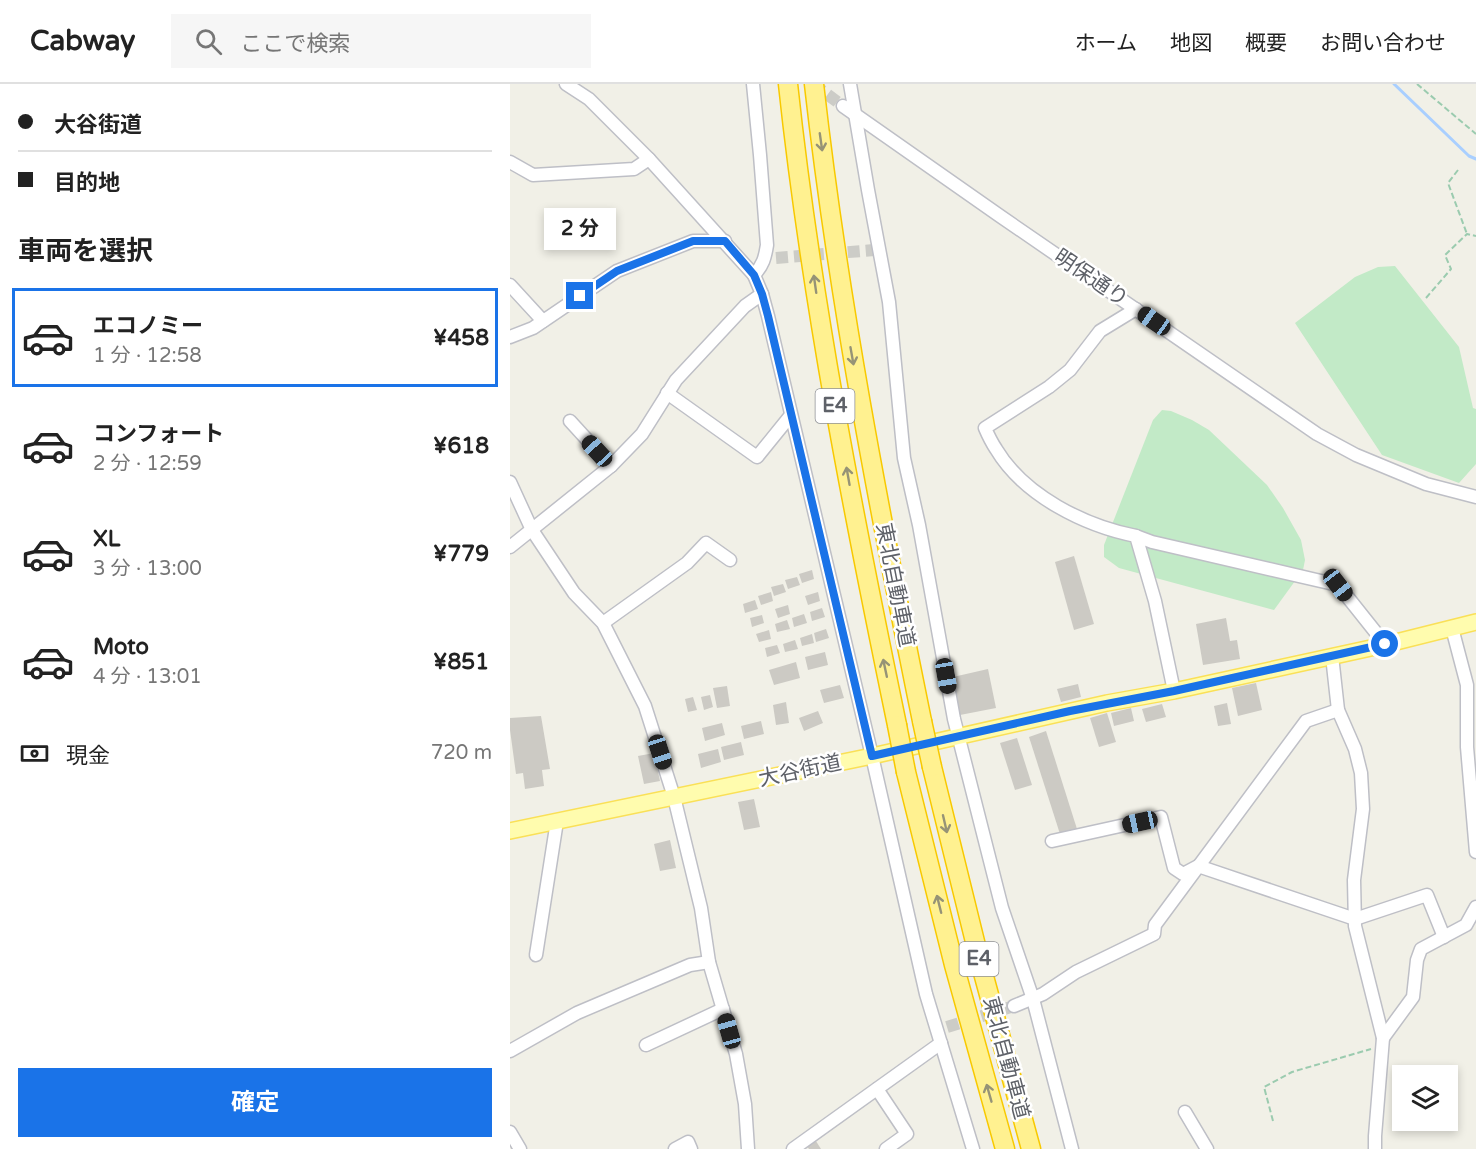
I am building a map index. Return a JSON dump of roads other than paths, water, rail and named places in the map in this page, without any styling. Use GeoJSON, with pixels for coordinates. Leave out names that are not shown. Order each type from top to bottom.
{"type":"FeatureCollection","features":[{"type":"Feature","properties":{"kind":"highway","name":"東北自動車道"},"geometry":{"type":"LineString","coordinates":[[788,84],[823,338],[858,535],[906,772],[954,965],[1005,1149]]}},
{"type":"Feature","properties":{"kind":"highway","name":"東北自動車道"},"geometry":{"type":"LineString","coordinates":[[814,84],[848,330],[883,526],[922,721],[979,958],[1031,1149]]}},
{"type":"Feature","properties":{"kind":"main road","name":"大谷街道"},"geometry":{"type":"LineString","coordinates":[[510,831],[872,756],[1107,703],[1174,691],[1476,622]]}},
{"type":"Feature","properties":{"kind":"street"},"geometry":{"type":"LineString","coordinates":[[566,84],[589,99],[650,159],[754,275],[762,294],[926,994],[942,1028],[941,1043],[974,1149]]}},
{"type":"Feature","properties":{"kind":"street"},"geometry":{"type":"LineString","coordinates":[[753,84],[766,245],[770,259],[754,275]]}},
{"type":"Feature","properties":{"kind":"street"},"geometry":{"type":"LineString","coordinates":[[850,84],[877,250],[889,302],[904,458],[919,525],[954,719],[1002,909],[1033,999],[1072,1149]]}},
{"type":"Feature","properties":{"kind":"street","name":"明保通り"},"geometry":{"type":"LineString","coordinates":[[843,106],[1317,434],[1356,455],[1426,484],[1476,497]]}},
{"type":"Feature","properties":{"kind":"street"},"geometry":{"type":"LineString","coordinates":[[510,162],[533,175],[634,169],[650,159]]}},
{"type":"Feature","properties":{"kind":"street"},"geometry":{"type":"LineString","coordinates":[[510,338],[533,328],[617,271],[693,241],[725,241]]}},
{"type":"Feature","properties":{"kind":"street"},"geometry":{"type":"LineString","coordinates":[[510,285],[543,321]]}},
{"type":"Feature","properties":{"kind":"street"},"geometry":{"type":"LineString","coordinates":[[510,547],[611,466],[642,434],[676,380],[745,306],[762,294]]}},
{"type":"Feature","properties":{"kind":"street"},"geometry":{"type":"LineString","coordinates":[[1136,309],[1100,331],[1070,370],[1049,387],[985,428],[996,450],[1014,473],[1033,489],[1076,517],[1152,542],[1338,585],[1385,644]]}},
{"type":"Feature","properties":{"kind":"street"},"geometry":{"type":"LineString","coordinates":[[667,393],[757,457],[791,415]]}},
{"type":"Feature","properties":{"kind":"street"},"geometry":{"type":"LineString","coordinates":[[570,421],[611,466]]}},
{"type":"Feature","properties":{"kind":"street"},"geometry":{"type":"LineString","coordinates":[[510,482],[532,530],[574,593],[603,623],[645,706],[674,797],[700,908],[709,962],[735,1054],[743,1094],[748,1149]]}},
{"type":"Feature","properties":{"kind":"street"},"geometry":{"type":"LineString","coordinates":[[1136,536],[1155,601],[1174,691]]}},
{"type":"Feature","properties":{"kind":"street"},"geometry":{"type":"LineString","coordinates":[[603,623],[687,563],[706,543],[730,560]]}},
{"type":"Feature","properties":{"kind":"street"},"geometry":{"type":"LineString","coordinates":[[1452,628],[1467,685],[1467,747],[1476,852]]}},
{"type":"Feature","properties":{"kind":"street"},"geometry":{"type":"LineString","coordinates":[[1332,656],[1338,710],[1355,749],[1361,773],[1363,808],[1354,880],[1355,926],[1383,1042],[1375,1149]]}},
{"type":"Feature","properties":{"kind":"street"},"geometry":{"type":"LineString","coordinates":[[1014,1006],[1043,994],[1076,972],[1154,934],[1155,925],[1306,721],[1338,710]]}},
{"type":"Feature","properties":{"kind":"street"},"geometry":{"type":"LineString","coordinates":[[1052,841],[1161,817],[1174,868],[1183,874],[1198,866],[1355,920],[1427,895],[1443,937]]}},
{"type":"Feature","properties":{"kind":"street"},"geometry":{"type":"LineString","coordinates":[[536,955],[557,821]]}},
{"type":"Feature","properties":{"kind":"street"},"geometry":{"type":"LineString","coordinates":[[1383,1042],[1413,997],[1417,960],[1421,950],[1466,925],[1476,907]]}},
{"type":"Feature","properties":{"kind":"street"},"geometry":{"type":"LineString","coordinates":[[510,1051],[577,1013],[690,965],[709,962]]}},
{"type":"Feature","properties":{"kind":"street"},"geometry":{"type":"LineString","coordinates":[[646,1045],[723,1009]]}},
{"type":"Feature","properties":{"kind":"street"},"geometry":{"type":"LineString","coordinates":[[793,1149],[941,1043]]}},
{"type":"Feature","properties":{"kind":"street"},"geometry":{"type":"LineString","coordinates":[[877,1089],[907,1134],[886,1149]]}},
{"type":"Feature","properties":{"kind":"street"},"geometry":{"type":"LineString","coordinates":[[1185,1112],[1207,1149]]}},
{"type":"Feature","properties":{"kind":"street"},"geometry":{"type":"LineString","coordinates":[[510,1132],[520,1149]]}},
{"type":"Feature","properties":{"kind":"street"},"geometry":{"type":"LineString","coordinates":[[675,1149],[687,1142],[691,1149]]}},
{"type":"Feature","properties":{"kind":"waterway"},"geometry":{"type":"LineString","coordinates":[[1394,84],[1469,156],[1476,159]]}},
{"type":"Feature","properties":{"kind":"tunnel"},"geometry":{"type":"LineString","coordinates":[[813,84],[843,106]]}},
{"type":"Feature","properties":{"kind":"tunnel"},"geometry":{"type":"LineString","coordinates":[[776,258],[874,250]]}},
{"type":"Feature","properties":{"kind":"tunnel"},"geometry":{"type":"LineString","coordinates":[[947,1027],[1014,1006]]}}]}
